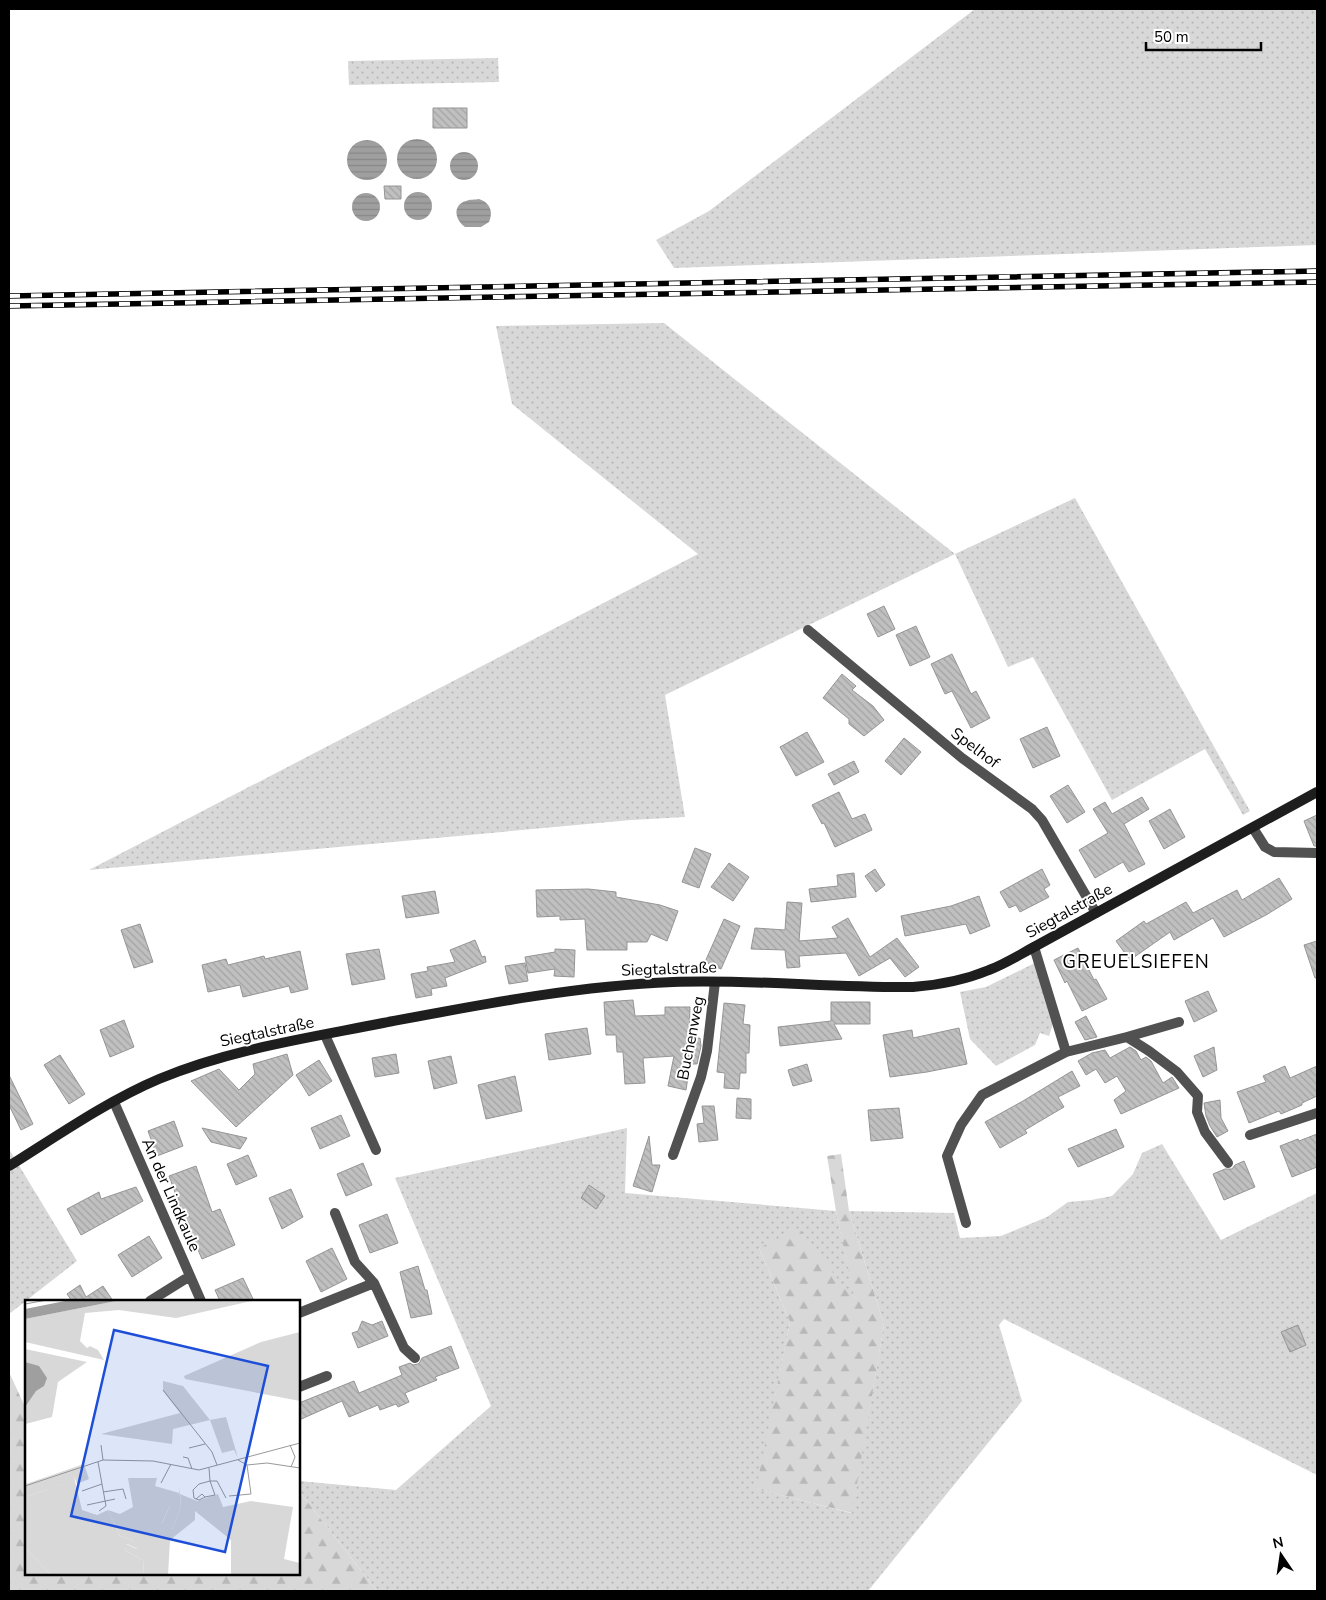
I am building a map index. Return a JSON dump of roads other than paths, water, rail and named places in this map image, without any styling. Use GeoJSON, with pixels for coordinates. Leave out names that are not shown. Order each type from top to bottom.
{"type":"FeatureCollection","features":[{"type":"Feature","properties":{"kind":"main road","name":"Siegtalstraße"},"geometry":{"type":"LineString","coordinates":[[9,1166],[114,1102],[158,1079],[214,1059],[324,1034],[568,991],[631,984],[715,982],[898,987],[932,986],[959,980],[989,970],[1034,947],[1317,792]]}},
{"type":"Feature","properties":{"kind":"street","name":"Spelhof"},"geometry":{"type":"LineString","coordinates":[[808,630],[962,758],[1032,809],[1042,820],[1096,913]]}},
{"type":"Feature","properties":{"kind":"street"},"geometry":{"type":"LineString","coordinates":[[1253,828],[1265,847],[1274,852],[1317,853]]}},
{"type":"Feature","properties":{"kind":"street"},"geometry":{"type":"LineString","coordinates":[[1034,947],[1066,1052]]}},
{"type":"Feature","properties":{"kind":"street","name":"Buchenweg"},"geometry":{"type":"LineString","coordinates":[[673,1155],[701,1077],[707,1051],[715,982]]}},
{"type":"Feature","properties":{"kind":"street"},"geometry":{"type":"LineString","coordinates":[[966,1223],[946,1156],[961,1125],[982,1095],[1066,1052],[1179,1022]]}},
{"type":"Feature","properties":{"kind":"street"},"geometry":{"type":"LineString","coordinates":[[324,1034],[376,1150]]}},
{"type":"Feature","properties":{"kind":"street"},"geometry":{"type":"LineString","coordinates":[[1127,1037],[1177,1072],[1198,1096],[1197,1112],[1205,1132],[1228,1163]]}},
{"type":"Feature","properties":{"kind":"street","name":"An der Lindkaule"},"geometry":{"type":"LineString","coordinates":[[114,1102],[200,1300]]}},
{"type":"Feature","properties":{"kind":"street"},"geometry":{"type":"LineString","coordinates":[[1250,1135],[1317,1113]]}},
{"type":"Feature","properties":{"kind":"street"},"geometry":{"type":"LineString","coordinates":[[335,1213],[355,1262],[374,1283],[404,1348],[415,1358]]}},
{"type":"Feature","properties":{"kind":"street"},"geometry":{"type":"LineString","coordinates":[[152,1300],[190,1276]]}},
{"type":"Feature","properties":{"kind":"street"},"geometry":{"type":"LineString","coordinates":[[300,1313],[374,1283]]}},
{"type":"Feature","properties":{"kind":"street"},"geometry":{"type":"LineString","coordinates":[[300,1387],[327,1376]]}},
{"type":"Feature","properties":{"kind":"railway"},"geometry":{"type":"LineString","coordinates":[[9,296],[1317,271]]}},
{"type":"Feature","properties":{"kind":"railway"},"geometry":{"type":"LineString","coordinates":[[9,306],[1317,282]]}},
{"type":"Feature","properties":{"kind":"district","name":"GREUELSIEFEN"},"geometry":{"type":"Point","coordinates":[1136,962]}}]}
